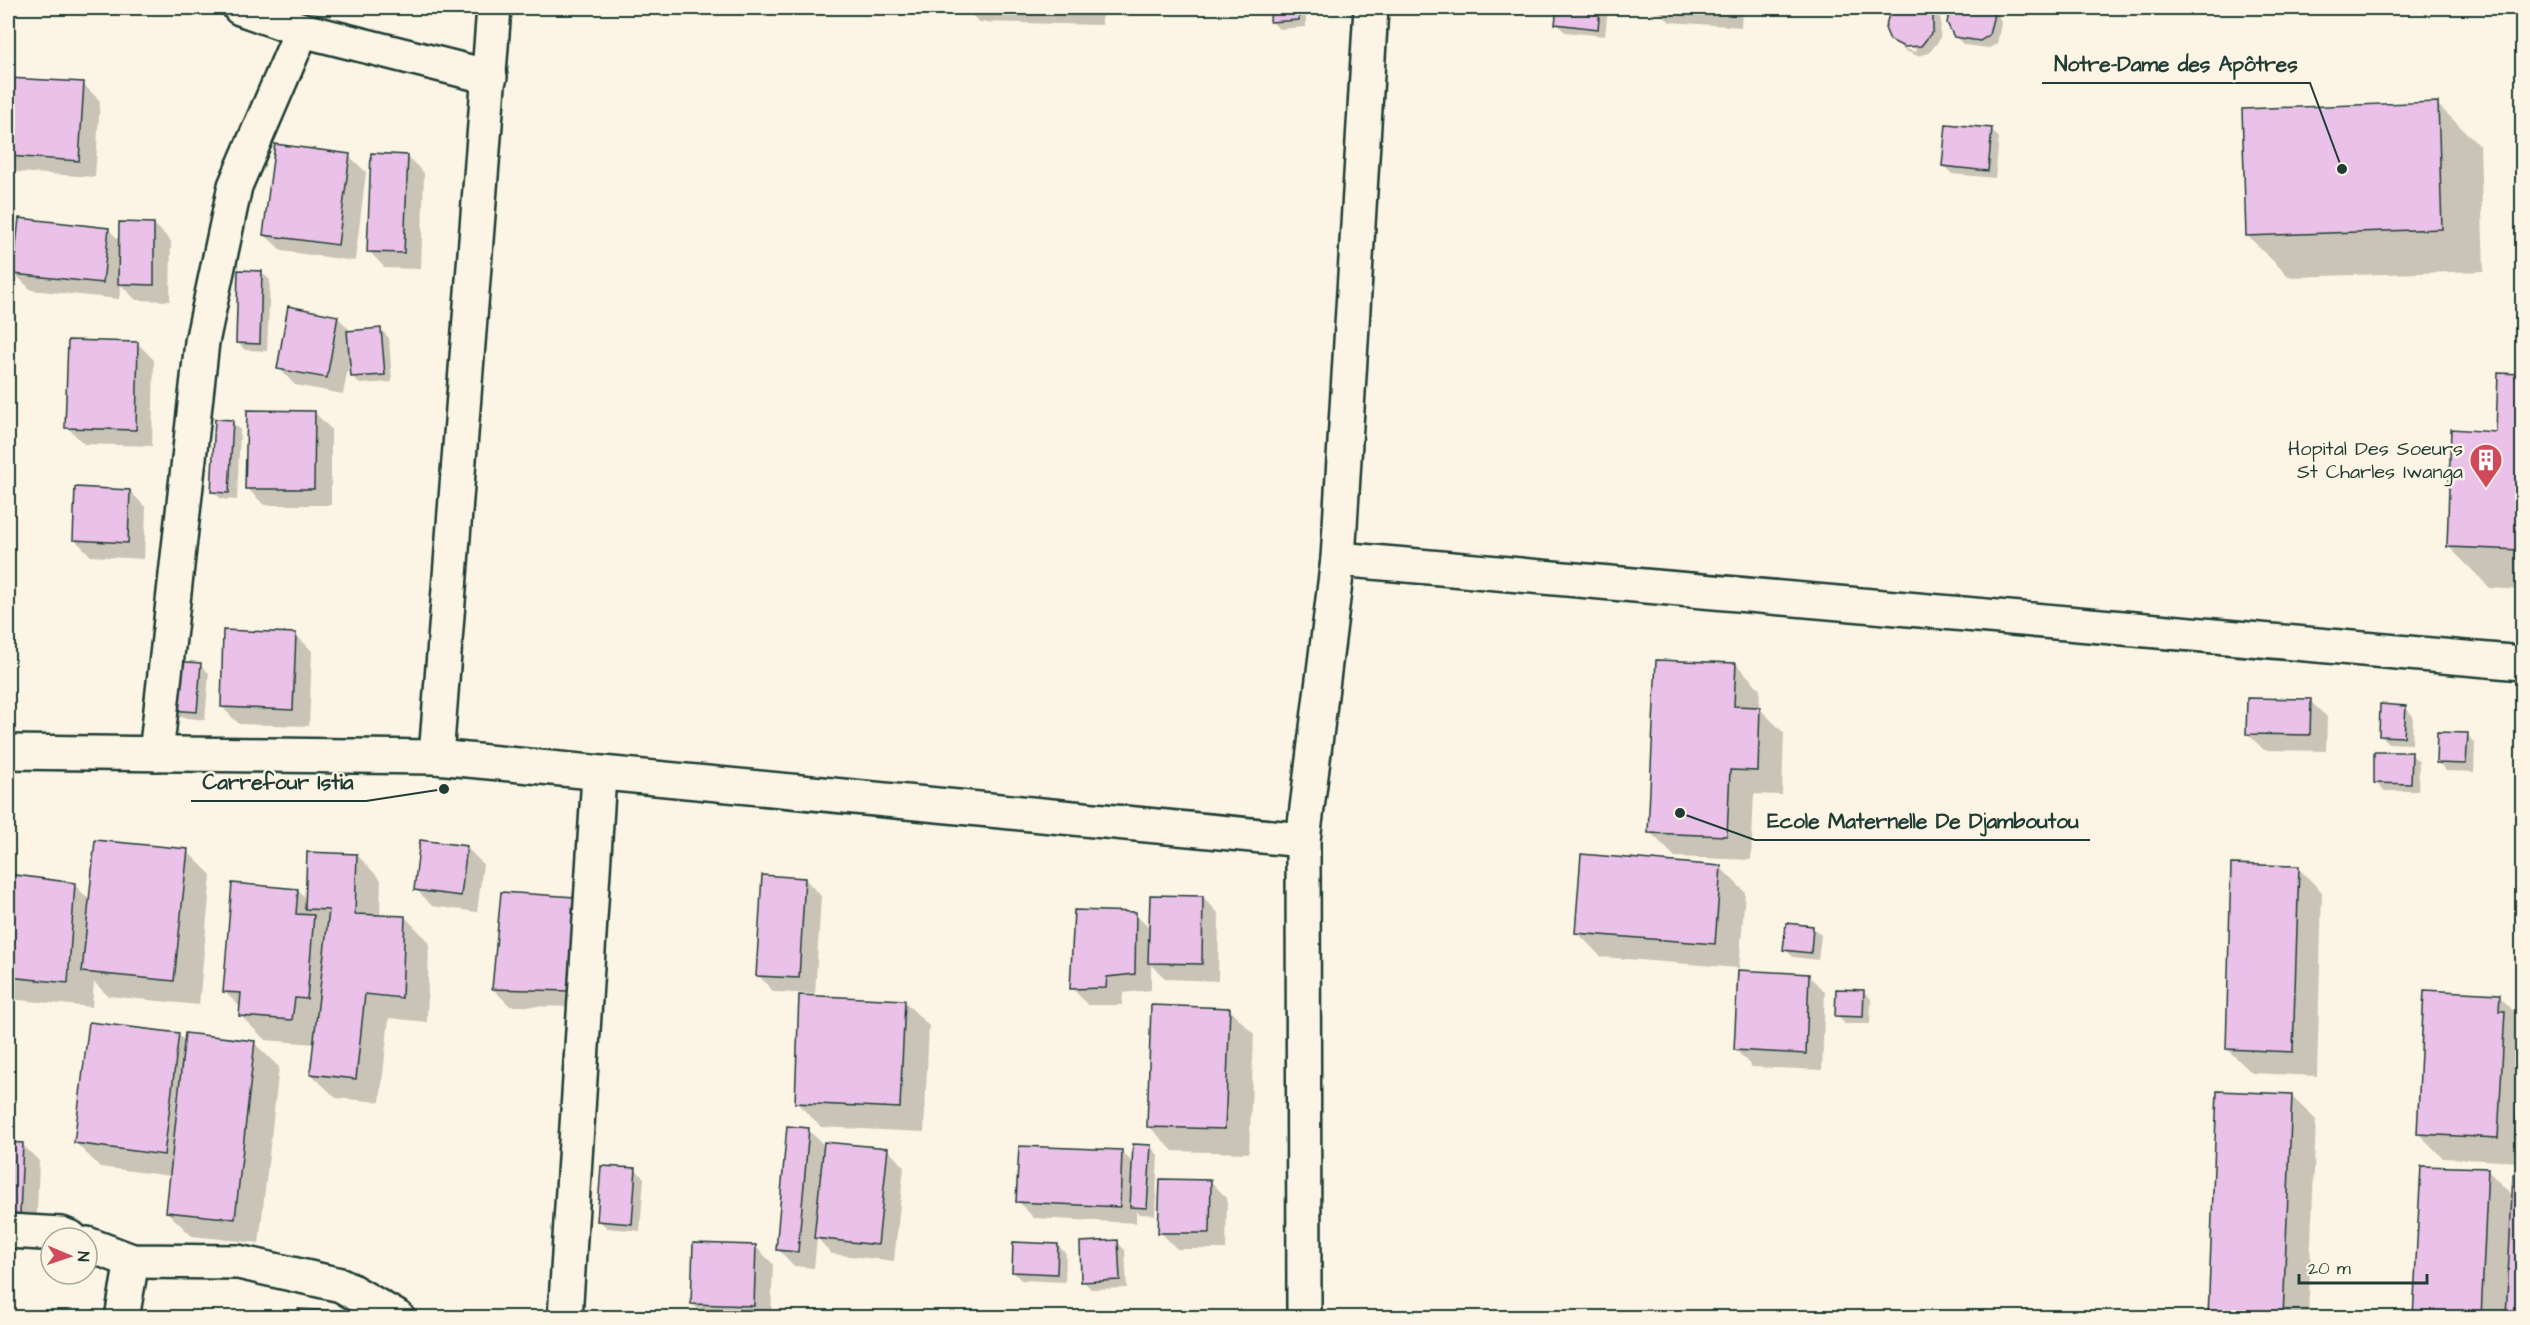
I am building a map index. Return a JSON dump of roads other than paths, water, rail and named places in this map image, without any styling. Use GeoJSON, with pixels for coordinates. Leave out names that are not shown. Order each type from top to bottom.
{"type":"FeatureCollection","features":[{"type":"Feature","properties":{"kind":"street"},"geometry":{"type":"LineString","coordinates":[[240,8],[302,30],[490,77]]}},
{"type":"Feature","properties":{"kind":"street"},"geometry":{"type":"LineString","coordinates":[[436,757],[494,8]]}},
{"type":"Feature","properties":{"kind":"street"},"geometry":{"type":"LineString","coordinates":[[1304,1317],[1303,840],[1338,559],[1371,8]]}},
{"type":"Feature","properties":{"kind":"street"},"geometry":{"type":"LineString","coordinates":[[156,754],[202,342],[235,186],[302,30]]}},
{"type":"Feature","properties":{"kind":"street"},"geometry":{"type":"LineString","coordinates":[[1338,559],[2523,663]]}},
{"type":"Feature","properties":{"kind":"street"},"geometry":{"type":"LineString","coordinates":[[8,752],[436,757],[599,775],[1303,840]]}},
{"type":"Feature","properties":{"kind":"street"},"geometry":{"type":"LineString","coordinates":[[565,1317],[599,775]]}},
{"type":"Feature","properties":{"kind":"street"},"geometry":{"type":"LineString","coordinates":[[8,1231],[39,1233]]}},
{"type":"Feature","properties":{"kind":"street"},"geometry":{"type":"LineString","coordinates":[[99,1249],[132,1261],[238,1262],[341,1285],[398,1317]]}},
{"type":"Feature","properties":{"kind":"street"},"geometry":{"type":"LineString","coordinates":[[122,1317],[132,1261]]}},
{"type":"Feature","properties":{"kind":"place","name":"Notre-Dame des Apôtres"},"geometry":{"type":"Point","coordinates":[2342,169]}},
{"type":"Feature","properties":{"kind":"place","name":"Hopital Des Soeurs St Charles Iwanga"},"geometry":{"type":"Point","coordinates":[2486,489]}},
{"type":"Feature","properties":{"kind":"place","name":"Carrefour Istia"},"geometry":{"type":"Point","coordinates":[444,789]}},
{"type":"Feature","properties":{"kind":"place","name":"Ecole Maternelle De Djamboutou"},"geometry":{"type":"Point","coordinates":[1680,813]}}]}
